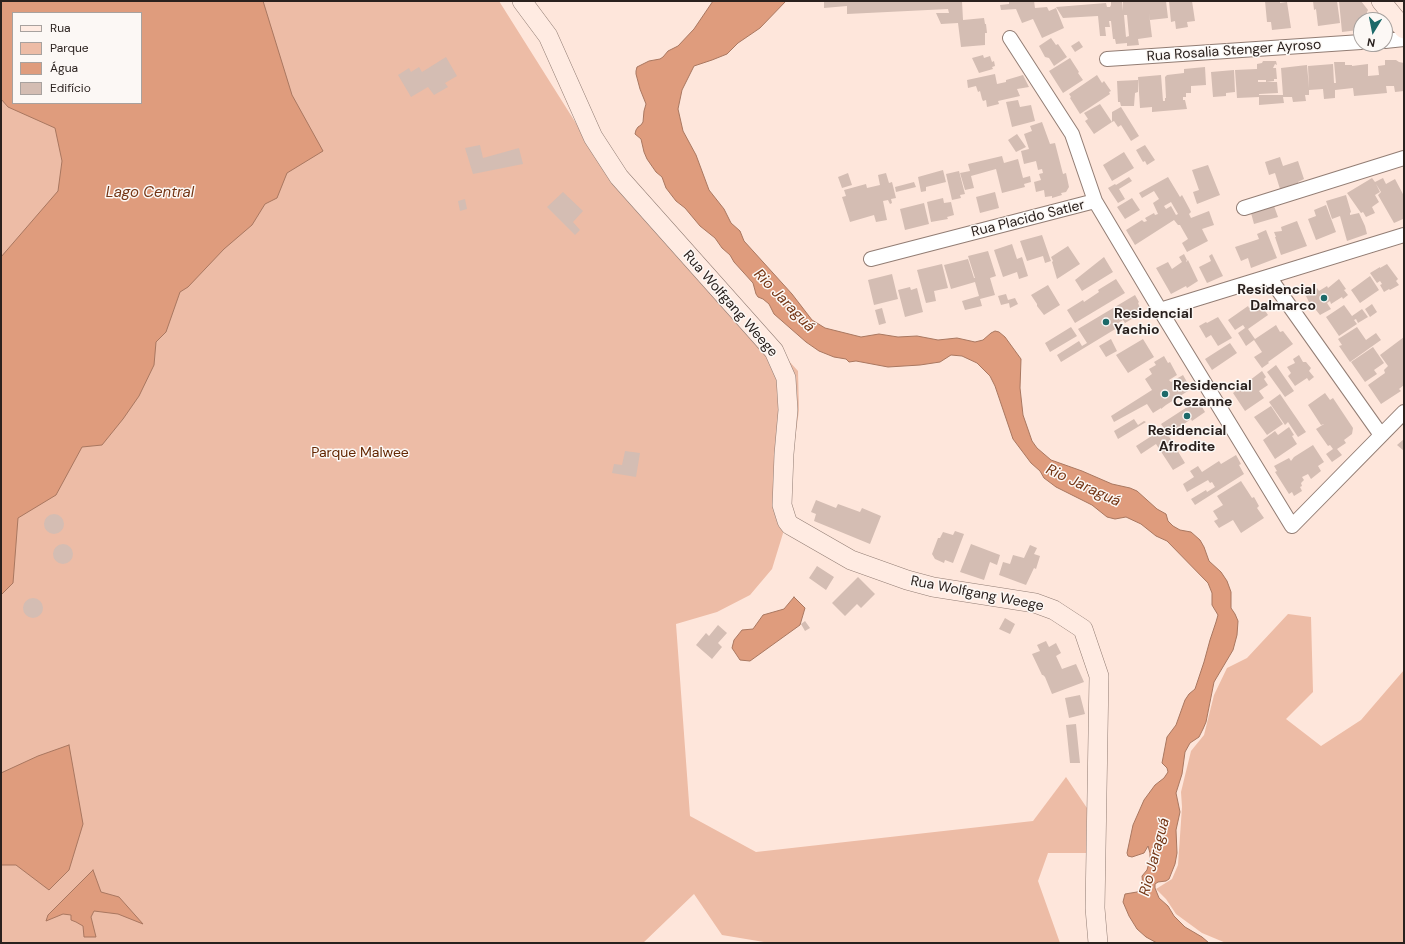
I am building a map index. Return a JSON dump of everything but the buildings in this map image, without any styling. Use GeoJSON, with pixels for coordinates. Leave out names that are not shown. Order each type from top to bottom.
{"type":"FeatureCollection","features":[{"type":"Feature","properties":{"kind":"street","name":"Rua Wolfgang Weege"},"geometry":{"type":"LineString","coordinates":[[522,1],[548,36],[593,137],[618,177],[774,351],[786,378],[788,410],[784,454],[782,505],[787,521],[790,525],[851,560],[907,580],[933,587],[1035,603],[1054,610],[1083,629],[1099,676],[1095,908],[1098,943]]}},
{"type":"Feature","properties":{"kind":"street"},"geometry":{"type":"LineString","coordinates":[[1381,1],[1404,29]]}},
{"type":"Feature","properties":{"kind":"street"},"geometry":{"type":"LineString","coordinates":[[1010,38],[1072,134],[1096,201]]}},
{"type":"Feature","properties":{"kind":"street"},"geometry":{"type":"LineString","coordinates":[[1393,40],[1404,39]]}},
{"type":"Feature","properties":{"kind":"street","name":"Rua Rosalia Stenger Ayroso"},"geometry":{"type":"LineString","coordinates":[[1107,59],[1353,43]]}},
{"type":"Feature","properties":{"kind":"street"},"geometry":{"type":"LineString","coordinates":[[1244,208],[1404,158]]}},
{"type":"Feature","properties":{"kind":"street","name":"Rua Placido Satler"},"geometry":{"type":"LineString","coordinates":[[871,259],[1096,201],[1160,310],[1292,526],[1381,435]]}},
{"type":"Feature","properties":{"kind":"street"},"geometry":{"type":"LineString","coordinates":[[1160,310],[1404,235]]}},
{"type":"Feature","properties":{"kind":"street"},"geometry":{"type":"LineString","coordinates":[[1268,277],[1381,435],[1404,412]]}},
{"type":"Feature","properties":{"kind":"green space","name":"Parque Malwee"},"geometry":{"type":"Polygon","coordinates":[[[1,1],[499,1],[584,136],[798,371],[799,410],[792,461],[792,504],[772,569],[750,595],[717,612],[676,624],[690,816],[756,852],[1033,821],[1066,777],[1087,808],[1086,853],[1048,853],[1038,881],[1060,943],[770,943],[722,935],[694,894],[643,943],[1,943],[1,1]]]}},
{"type":"Feature","properties":{"kind":"green space"},"geometry":{"type":"Polygon","coordinates":[[[1288,614],[1311,617],[1313,692],[1286,719],[1321,746],[1361,720],[1404,670],[1404,943],[1226,943],[1202,933],[1176,914],[1166,899],[1156,889],[1172,879],[1178,865],[1182,807],[1181,792],[1191,751],[1204,735],[1214,695],[1227,668],[1247,658],[1288,614]]]}},
{"type":"Feature","properties":{"kind":"water","name":"Lago Central"},"geometry":{"type":"Polygon","coordinates":[[[1,1],[263,1],[292,95],[323,151],[287,173],[277,198],[265,204],[252,225],[224,249],[188,287],[180,292],[166,332],[156,342],[154,365],[139,396],[123,419],[102,445],[82,447],[56,495],[18,518],[13,583],[1,595],[1,257],[58,191],[62,161],[55,128],[8,107],[1,99],[1,1]]]}},
{"type":"Feature","properties":{"kind":"water","name":"Rio Jaraguá"},"geometry":{"type":"Polygon","coordinates":[[[713,1],[786,1],[760,28],[738,43],[727,54],[694,66],[682,90],[678,109],[683,131],[696,155],[709,190],[724,209],[731,223],[740,231],[744,241],[792,294],[812,320],[825,328],[861,337],[879,334],[898,337],[917,336],[938,340],[957,338],[975,342],[983,340],[995,331],[999,332],[1005,337],[1021,359],[1020,388],[1023,415],[1032,441],[1037,448],[1051,460],[1112,484],[1137,491],[1157,509],[1166,514],[1168,521],[1173,526],[1180,530],[1191,532],[1200,540],[1209,561],[1221,572],[1227,581],[1231,592],[1231,608],[1238,621],[1237,635],[1233,650],[1214,682],[1206,722],[1203,729],[1199,737],[1190,743],[1185,752],[1182,774],[1176,793],[1180,812],[1176,830],[1177,853],[1175,864],[1169,879],[1155,884],[1159,898],[1168,906],[1174,916],[1185,927],[1209,943],[1157,943],[1146,937],[1137,929],[1123,902],[1125,894],[1137,892],[1143,888],[1142,876],[1147,870],[1150,859],[1148,846],[1144,853],[1132,857],[1128,856],[1127,853],[1133,825],[1144,800],[1155,785],[1164,778],[1168,772],[1167,768],[1162,763],[1167,737],[1176,725],[1185,700],[1195,689],[1218,615],[1212,605],[1212,593],[1208,583],[1167,541],[1156,536],[1141,524],[1126,517],[1115,519],[1107,517],[1092,505],[1056,487],[1044,478],[1040,471],[1031,463],[1013,439],[995,386],[990,376],[977,363],[962,356],[951,355],[940,362],[888,367],[856,361],[849,362],[846,359],[834,357],[819,351],[806,342],[774,314],[769,304],[758,297],[753,283],[734,262],[730,255],[722,248],[715,238],[700,226],[685,208],[676,201],[666,188],[662,177],[656,172],[647,159],[641,139],[635,134],[638,127],[643,122],[646,104],[640,89],[636,71],[637,67],[649,61],[660,59],[668,51],[678,46],[694,29],[713,1]]]}},
{"type":"Feature","properties":{"kind":"water"},"geometry":{"type":"Polygon","coordinates":[[[794,597],[805,608],[800,625],[750,661],[740,660],[732,648],[734,640],[742,630],[753,629],[763,615],[784,609],[794,597]]]}},
{"type":"Feature","properties":{"kind":"water"},"geometry":{"type":"Polygon","coordinates":[[[69,745],[83,824],[69,870],[49,890],[16,865],[1,865],[1,773],[38,756],[69,745]]]}},
{"type":"Feature","properties":{"kind":"water"},"geometry":{"type":"Polygon","coordinates":[[[93,870],[101,892],[119,897],[143,924],[118,914],[94,911],[91,917],[96,937],[84,937],[83,926],[71,920],[71,915],[63,914],[46,921],[48,915],[93,870]]]}},
{"type":"Feature","properties":{"kind":"place","name":"Residencial Dalmarco"},"geometry":{"type":"Point","coordinates":[1324,298]}},
{"type":"Feature","properties":{"kind":"place","name":"Residencial Yachio"},"geometry":{"type":"Point","coordinates":[1106,322]}},
{"type":"Feature","properties":{"kind":"place","name":"Residencial Cezanne"},"geometry":{"type":"Point","coordinates":[1165,394]}},
{"type":"Feature","properties":{"kind":"place","name":"Residencial Afrodite"},"geometry":{"type":"Point","coordinates":[1187,416]}}]}
